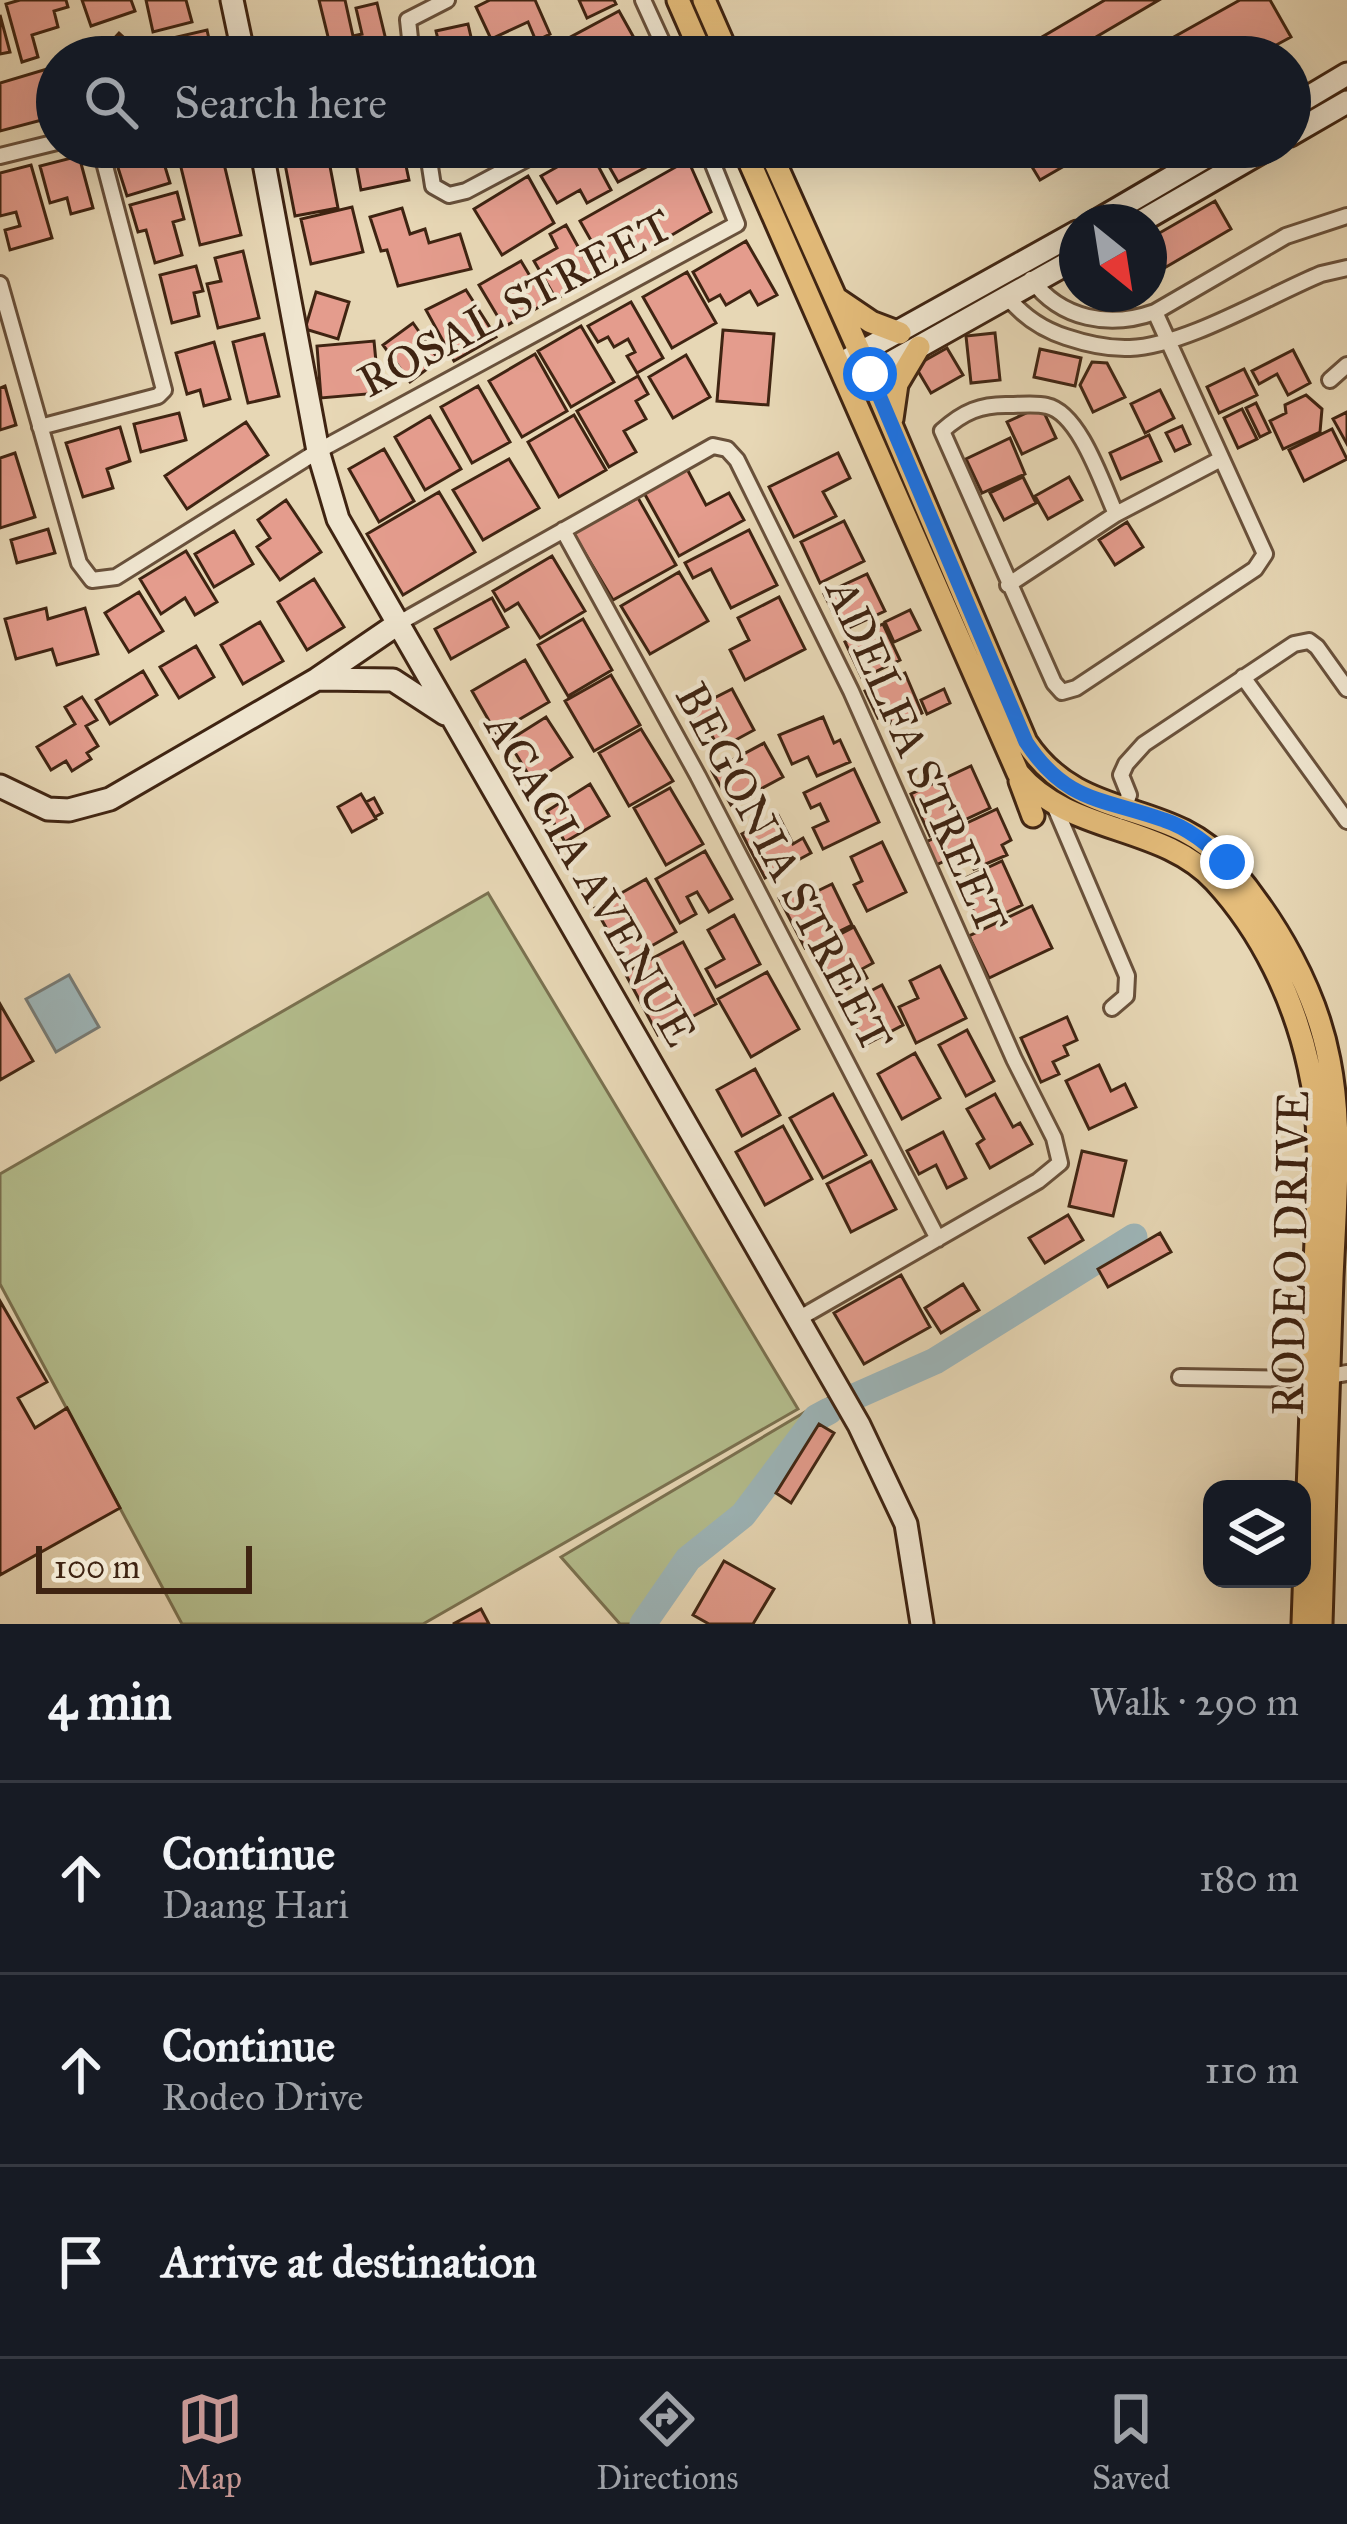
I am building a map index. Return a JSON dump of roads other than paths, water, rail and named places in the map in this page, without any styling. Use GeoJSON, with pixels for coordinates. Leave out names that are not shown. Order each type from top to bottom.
{"type":"FeatureCollection","features":[{"type":"Feature","properties":{"kind":"main road"},"geometry":{"type":"LineString","coordinates":[[678,0],[694,36]]}},
{"type":"Feature","properties":{"kind":"main road"},"geometry":{"type":"LineString","coordinates":[[704,0],[720,36]]}},
{"type":"Feature","properties":{"kind":"main road"},"geometry":{"type":"LineString","coordinates":[[753,168],[855,369],[1018,747]]}},
{"type":"Feature","properties":{"kind":"main road"},"geometry":{"type":"LineString","coordinates":[[777,168],[834,296],[855,369],[892,425],[1018,747],[1033,816]]}},
{"type":"Feature","properties":{"kind":"main road"},"geometry":{"type":"LineString","coordinates":[[834,296],[858,314],[900,332]]}},
{"type":"Feature","properties":{"kind":"main road"},"geometry":{"type":"LineString","coordinates":[[892,425],[897,384],[919,347]]}},
{"type":"Feature","properties":{"kind":"main road","name":"RODEO DRIVE"},"geometry":{"type":"LineString","coordinates":[[1018,747],[1212,878],[1248,920],[1328,1061],[1318,1184],[1330,1376],[1322,1624]]}},
{"type":"Feature","properties":{"kind":"main road","name":"RODEO DRIVE"},"geometry":{"type":"LineString","coordinates":[[1018,747],[1018,773],[1034,792],[1055,806],[1122,820]]}},
{"type":"Feature","properties":{"kind":"main road","name":"RODEO DRIVE"},"geometry":{"type":"LineString","coordinates":[[1303,1624],[1330,1376]]}},
{"type":"Feature","properties":{"kind":"street"},"geometry":{"type":"LineString","coordinates":[[232,0],[240,36]]}},
{"type":"Feature","properties":{"kind":"street"},"geometry":{"type":"LineString","coordinates":[[410,36],[408,20],[446,0]]}},
{"type":"Feature","properties":{"kind":"street"},"geometry":{"type":"LineString","coordinates":[[643,0],[659,36]]}},
{"type":"Feature","properties":{"kind":"street"},"geometry":{"type":"LineString","coordinates":[[1311,95],[1347,74]]}},
{"type":"Feature","properties":{"kind":"street"},"geometry":{"type":"LineString","coordinates":[[1311,123],[1347,103]]}},
{"type":"Feature","properties":{"kind":"street"},"geometry":{"type":"LineString","coordinates":[[0,156],[36,147]]}},
{"type":"Feature","properties":{"kind":"street"},"geometry":{"type":"LineString","coordinates":[[40,427],[164,391],[106,168]]}},
{"type":"Feature","properties":{"kind":"street","name":"ACACIA AVENUE"},"geometry":{"type":"LineString","coordinates":[[264,168],[318,451],[338,519],[859,1425],[906,1524],[922,1624]]}},
{"type":"Feature","properties":{"kind":"street"},"geometry":{"type":"LineString","coordinates":[[430,168],[433,186],[448,195],[509,168]]}},
{"type":"Feature","properties":{"kind":"street","name":"ROSAL STREET"},"geometry":{"type":"LineString","coordinates":[[318,451],[737,224],[714,168]]}},
{"type":"Feature","properties":{"kind":"street"},"geometry":{"type":"LineString","coordinates":[[1126,204],[1187,168]]}},
{"type":"Feature","properties":{"kind":"street"},"geometry":{"type":"LineString","coordinates":[[1167,206],[1234,168]]}},
{"type":"Feature","properties":{"kind":"street"},"geometry":{"type":"LineString","coordinates":[[1167,305],[1271,243],[1347,216]]}},
{"type":"Feature","properties":{"kind":"street"},"geometry":{"type":"LineString","coordinates":[[1028,274],[1059,247]]}},
{"type":"Feature","properties":{"kind":"street"},"geometry":{"type":"LineString","coordinates":[[855,369],[900,332],[1059,264]]}},
{"type":"Feature","properties":{"kind":"street"},"geometry":{"type":"LineString","coordinates":[[1002,288],[1039,326],[1082,342],[1135,349],[1170,341],[1321,274],[1347,268]]}},
{"type":"Feature","properties":{"kind":"street"},"geometry":{"type":"LineString","coordinates":[[1028,274],[1059,305]]}},
{"type":"Feature","properties":{"kind":"street"},"geometry":{"type":"LineString","coordinates":[[0,284],[79,563],[92,580],[116,577],[318,451]]}},
{"type":"Feature","properties":{"kind":"street"},"geometry":{"type":"LineString","coordinates":[[855,369],[919,347],[1002,288]]}},
{"type":"Feature","properties":{"kind":"street"},"geometry":{"type":"LineString","coordinates":[[1076,312],[1112,322],[1155,312],[1265,554],[1263,562],[1076,688],[1062,692],[942,431],[960,415],[988,404],[1048,406],[1061,412],[1075,427],[1116,514]]}},
{"type":"Feature","properties":{"kind":"street"},"geometry":{"type":"LineString","coordinates":[[1330,380],[1347,365]]}},
{"type":"Feature","properties":{"kind":"street","name":"ADELFA STREET"},"geometry":{"type":"LineString","coordinates":[[399,623],[713,446],[727,449],[737,460],[850,691],[1054,1138],[1060,1163],[1038,1181],[798,1319]]}},
{"type":"Feature","properties":{"kind":"street"},"geometry":{"type":"LineString","coordinates":[[1009,585],[1116,514],[1221,459]]}},
{"type":"Feature","properties":{"kind":"street","name":"BEGONIA STREET"},"geometry":{"type":"LineString","coordinates":[[562,530],[698,776],[938,1239]]}},
{"type":"Feature","properties":{"kind":"street"},"geometry":{"type":"LineString","coordinates":[[0,786],[48,808],[91,806],[133,788],[317,679],[399,623]]}},
{"type":"Feature","properties":{"kind":"street"},"geometry":{"type":"LineString","coordinates":[[1122,820],[1129,795],[1121,776],[1132,756],[1294,644],[1309,641],[1347,689]]}},
{"type":"Feature","properties":{"kind":"street"},"geometry":{"type":"LineString","coordinates":[[1243,677],[1347,821]]}},
{"type":"Feature","properties":{"kind":"street"},"geometry":{"type":"LineString","coordinates":[[317,679],[393,680],[455,722]]}},
{"type":"Feature","properties":{"kind":"street"},"geometry":{"type":"LineString","coordinates":[[1034,792],[1048,771]]}},
{"type":"Feature","properties":{"kind":"street"},"geometry":{"type":"LineString","coordinates":[[1048,771],[1055,806],[1127,976],[1126,996],[1112,1007]]}},
{"type":"Feature","properties":{"kind":"street"},"geometry":{"type":"LineString","coordinates":[[1180,1378],[1330,1376]]}},
{"type":"Feature","properties":{"kind":"water"},"geometry":{"type":"Polygon","coordinates":[[[69,975],[99,1027],[56,1052],[26,999],[69,975]]]}},
{"type":"Feature","properties":{"kind":"waterway"},"geometry":{"type":"LineString","coordinates":[[856,1396],[935,1361],[1134,1237]]}},
{"type":"Feature","properties":{"kind":"waterway"},"geometry":{"type":"LineString","coordinates":[[643,1624],[688,1559],[743,1515],[816,1418],[829,1411]]}}]}
